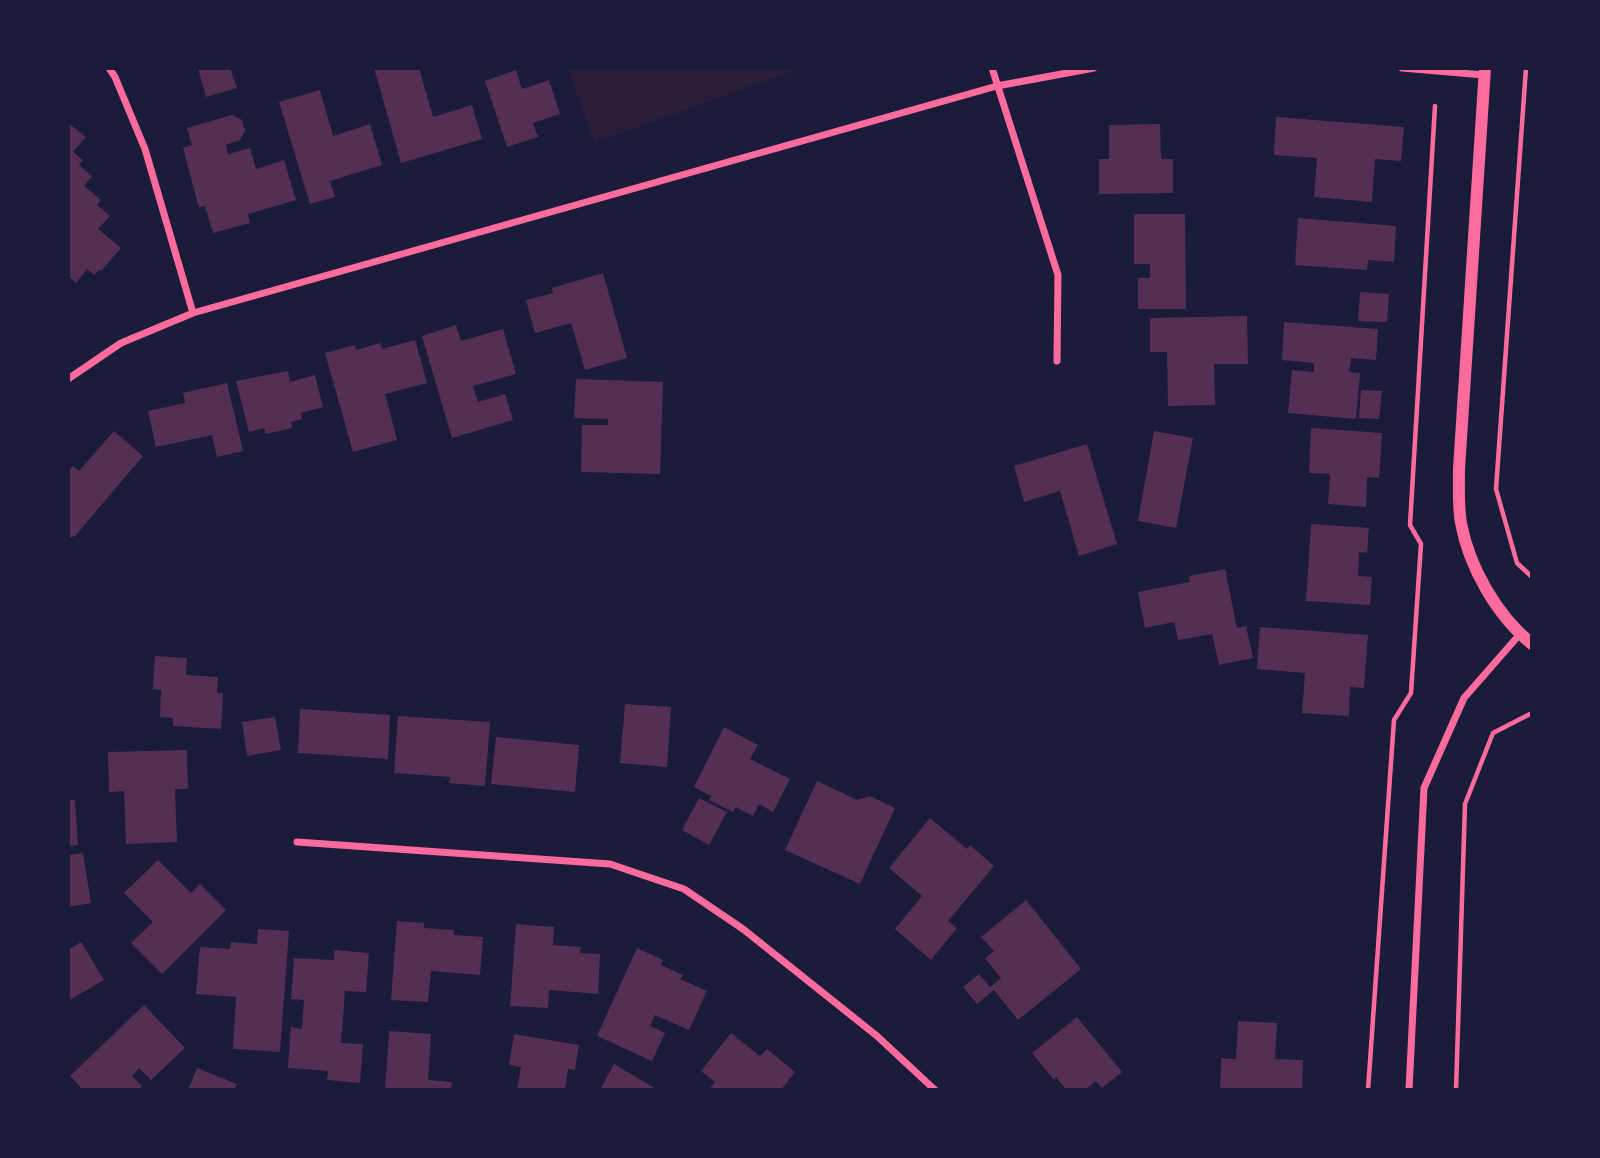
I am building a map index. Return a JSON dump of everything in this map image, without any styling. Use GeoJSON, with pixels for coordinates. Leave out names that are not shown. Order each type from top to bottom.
{"type":"FeatureCollection","features":[{"type":"Feature","properties":{"kind":"street"},"geometry":{"type":"LineString","coordinates":[[109,68],[145,149],[193,313]]}},
{"type":"Feature","properties":{"kind":"street"},"geometry":{"type":"LineString","coordinates":[[992,68],[1058,275],[1057,361]]}},
{"type":"Feature","properties":{"kind":"street"},"geometry":{"type":"LineString","coordinates":[[68,379],[121,343],[193,313],[997,86],[1094,68]]}},
{"type":"Feature","properties":{"kind":"street"},"geometry":{"type":"LineString","coordinates":[[1402,68],[1485,72],[1459,469],[1461,523],[1481,579],[1520,634],[1532,644]]}},
{"type":"Feature","properties":{"kind":"street"},"geometry":{"type":"LineString","coordinates":[[1409,1090],[1424,788],[1464,698],[1520,634]]}},
{"type":"Feature","properties":{"kind":"street"},"geometry":{"type":"LineString","coordinates":[[298,842],[610,864],[684,889],[743,929],[877,1036],[935,1090]]}},
{"type":"Feature","properties":{"kind":"path"},"geometry":{"type":"LineString","coordinates":[[1526,68],[1496,489],[1517,563],[1532,578]]}},
{"type":"Feature","properties":{"kind":"path"},"geometry":{"type":"LineString","coordinates":[[1368,1090],[1394,720],[1411,693],[1421,544],[1410,525],[1435,106]]}},
{"type":"Feature","properties":{"kind":"path"},"geometry":{"type":"LineString","coordinates":[[1456,1090],[1465,804],[1493,733],[1532,713]]}},
{"type":"Feature","properties":{"kind":"shaded area"},"geometry":{"type":"Polygon","coordinates":[[[568,68],[801,68],[594,143],[568,68]]]}},
{"type":"Feature","properties":{"kind":"building"},"geometry":{"type":"Polygon","coordinates":[[[198,68],[237,68],[231,71],[237,88],[206,97],[198,68]]]}},
{"type":"Feature","properties":{"kind":"building"},"geometry":{"type":"Polygon","coordinates":[[[374,68],[419,68],[433,117],[472,105],[482,139],[401,163],[374,68]]]}},
{"type":"Feature","properties":{"kind":"building"},"geometry":{"type":"Polygon","coordinates":[[[516,70],[522,89],[549,80],[560,114],[533,123],[538,137],[507,147],[485,81],[516,70]]]}},
{"type":"Feature","properties":{"kind":"building"},"geometry":{"type":"Polygon","coordinates":[[[320,90],[333,136],[370,124],[382,165],[330,181],[335,197],[310,204],[279,102],[320,90]]]}},
{"type":"Feature","properties":{"kind":"building"},"geometry":{"type":"Polygon","coordinates":[[[232,115],[242,120],[245,131],[240,140],[226,145],[228,154],[250,148],[256,169],[284,160],[296,200],[248,214],[250,223],[213,233],[205,206],[199,208],[183,148],[192,145],[187,128],[232,115]]]}},
{"type":"Feature","properties":{"kind":"building"},"geometry":{"type":"Polygon","coordinates":[[[1276,117],[1404,127],[1401,161],[1375,159],[1372,202],[1314,197],[1317,158],[1274,155],[1276,117]]]}},
{"type":"Feature","properties":{"kind":"building"},"geometry":{"type":"Polygon","coordinates":[[[68,123],[86,137],[73,152],[83,160],[79,165],[92,176],[84,186],[101,200],[97,205],[110,216],[98,229],[121,248],[101,271],[100,269],[94,275],[87,269],[76,283],[68,276],[68,123]]]}},
{"type":"Feature","properties":{"kind":"building"},"geometry":{"type":"Polygon","coordinates":[[[1160,124],[1161,159],[1173,159],[1173,193],[1099,194],[1099,159],[1109,159],[1109,125],[1160,124]]]}},
{"type":"Feature","properties":{"kind":"building"},"geometry":{"type":"Polygon","coordinates":[[[1134,214],[1185,214],[1186,309],[1138,309],[1138,278],[1150,278],[1150,264],[1134,264],[1134,214]]]}},
{"type":"Feature","properties":{"kind":"building"},"geometry":{"type":"Polygon","coordinates":[[[1298,218],[1396,226],[1394,262],[1368,260],[1367,270],[1295,265],[1298,218]]]}},
{"type":"Feature","properties":{"kind":"building"},"geometry":{"type":"Polygon","coordinates":[[[603,273],[627,358],[585,370],[571,323],[535,333],[526,300],[553,293],[552,288],[603,273]]]}},
{"type":"Feature","properties":{"kind":"building"},"geometry":{"type":"Polygon","coordinates":[[[1360,292],[1389,294],[1387,322],[1358,321],[1360,292]]]}},
{"type":"Feature","properties":{"kind":"building"},"geometry":{"type":"Polygon","coordinates":[[[1247,316],[1248,364],[1214,364],[1215,405],[1168,406],[1167,352],[1150,352],[1150,318],[1247,316]]]}},
{"type":"Feature","properties":{"kind":"building"},"geometry":{"type":"Polygon","coordinates":[[[1284,322],[1378,329],[1376,360],[1351,358],[1349,372],[1360,373],[1356,419],[1288,413],[1292,370],[1314,372],[1314,363],[1282,360],[1284,322]]]}},
{"type":"Feature","properties":{"kind":"building"},"geometry":{"type":"Polygon","coordinates":[[[456,325],[461,341],[503,329],[516,374],[473,386],[478,402],[505,394],[513,420],[452,438],[422,336],[456,325]]]}},
{"type":"Feature","properties":{"kind":"building"},"geometry":{"type":"Polygon","coordinates":[[[415,340],[427,383],[385,394],[397,440],[353,452],[325,353],[355,345],[356,350],[380,343],[382,349],[415,340]]]}},
{"type":"Feature","properties":{"kind":"building"},"geometry":{"type":"Polygon","coordinates":[[[288,371],[290,382],[315,375],[323,407],[301,413],[302,419],[291,422],[292,428],[266,434],[264,428],[249,432],[236,381],[288,371]]]}},
{"type":"Feature","properties":{"kind":"building"},"geometry":{"type":"Polygon","coordinates":[[[576,379],[663,382],[660,474],[581,472],[582,425],[608,425],[608,419],[574,418],[576,379]]]}},
{"type":"Feature","properties":{"kind":"building"},"geometry":{"type":"Polygon","coordinates":[[[227,383],[243,451],[217,457],[212,435],[156,447],[148,411],[185,403],[183,393],[227,383]]]}},
{"type":"Feature","properties":{"kind":"building"},"geometry":{"type":"Polygon","coordinates":[[[1361,390],[1382,391],[1379,419],[1359,418],[1361,390]]]}},
{"type":"Feature","properties":{"kind":"building"},"geometry":{"type":"Polygon","coordinates":[[[1311,428],[1382,433],[1379,478],[1367,477],[1366,507],[1328,504],[1330,474],[1309,473],[1311,428]]]}},
{"type":"Feature","properties":{"kind":"building"},"geometry":{"type":"Polygon","coordinates":[[[114,431],[143,456],[75,536],[68,538],[68,471],[73,466],[79,471],[114,431]]]}},
{"type":"Feature","properties":{"kind":"building"},"geometry":{"type":"Polygon","coordinates":[[[1154,431],[1193,438],[1176,528],[1138,521],[1154,431]]]}},
{"type":"Feature","properties":{"kind":"building"},"geometry":{"type":"Polygon","coordinates":[[[1087,444],[1117,544],[1079,556],[1060,491],[1024,502],[1014,466],[1087,444]]]}},
{"type":"Feature","properties":{"kind":"building"},"geometry":{"type":"Polygon","coordinates":[[[1311,524],[1369,528],[1367,553],[1359,552],[1358,576],[1372,577],[1370,605],[1306,601],[1311,524]]]}},
{"type":"Feature","properties":{"kind":"building"},"geometry":{"type":"Polygon","coordinates":[[[1225,569],[1237,628],[1246,626],[1253,658],[1219,665],[1212,634],[1178,640],[1174,622],[1145,628],[1138,592],[1190,582],[1189,576],[1225,569]]]}},
{"type":"Feature","properties":{"kind":"building"},"geometry":{"type":"Polygon","coordinates":[[[1260,627],[1368,635],[1364,688],[1350,687],[1349,716],[1302,713],[1305,673],[1257,669],[1260,627]]]}},
{"type":"Feature","properties":{"kind":"building"},"geometry":{"type":"Polygon","coordinates":[[[155,656],[187,658],[186,675],[218,677],[217,693],[223,693],[221,729],[173,726],[173,718],[160,717],[161,690],[153,689],[155,656]]]}},
{"type":"Feature","properties":{"kind":"building"},"geometry":{"type":"Polygon","coordinates":[[[625,704],[671,707],[667,767],[620,763],[625,704]]]}},
{"type":"Feature","properties":{"kind":"building"},"geometry":{"type":"Polygon","coordinates":[[[300,709],[390,715],[388,759],[298,753],[300,709]]]}},
{"type":"Feature","properties":{"kind":"building"},"geometry":{"type":"Polygon","coordinates":[[[398,716],[490,722],[485,786],[449,783],[450,777],[394,773],[398,716]]]}},
{"type":"Feature","properties":{"kind":"building"},"geometry":{"type":"Polygon","coordinates":[[[275,717],[281,750],[247,756],[242,722],[275,717]]]}},
{"type":"Feature","properties":{"kind":"building"},"geometry":{"type":"Polygon","coordinates":[[[724,727],[758,745],[750,759],[790,779],[773,812],[759,804],[753,816],[736,807],[733,812],[709,800],[711,796],[694,787],[724,727]]]}},
{"type":"Feature","properties":{"kind":"building"},"geometry":{"type":"Polygon","coordinates":[[[496,737],[579,745],[575,792],[491,784],[496,737]]]}},
{"type":"Feature","properties":{"kind":"building"},"geometry":{"type":"Polygon","coordinates":[[[187,750],[188,789],[175,789],[177,842],[126,844],[124,791],[109,792],[108,752],[187,750]]]}},
{"type":"Feature","properties":{"kind":"building"},"geometry":{"type":"Polygon","coordinates":[[[817,781],[857,800],[870,796],[895,808],[860,884],[785,850],[817,781]]]}},
{"type":"Feature","properties":{"kind":"building"},"geometry":{"type":"Polygon","coordinates":[[[699,798],[727,812],[709,845],[682,830],[699,798]]]}},
{"type":"Feature","properties":{"kind":"building"},"geometry":{"type":"Polygon","coordinates":[[[68,800],[75,800],[78,845],[68,846],[68,800]]]}},
{"type":"Feature","properties":{"kind":"building"},"geometry":{"type":"Polygon","coordinates":[[[930,818],[967,849],[970,845],[994,866],[948,921],[957,928],[931,960],[895,929],[922,896],[889,868],[930,818]]]}},
{"type":"Feature","properties":{"kind":"building"},"geometry":{"type":"Polygon","coordinates":[[[83,853],[91,903],[68,907],[68,855],[83,853]]]}},
{"type":"Feature","properties":{"kind":"building"},"geometry":{"type":"Polygon","coordinates":[[[158,860],[191,893],[200,884],[226,910],[162,974],[131,943],[153,922],[124,893],[158,860]]]}},
{"type":"Feature","properties":{"kind":"building"},"geometry":{"type":"Polygon","coordinates":[[[1026,900],[1081,969],[1018,1020],[994,990],[977,1004],[963,987],[979,974],[990,987],[1001,978],[985,958],[994,951],[981,937],[1026,900]]]}},
{"type":"Feature","properties":{"kind":"building"},"geometry":{"type":"Polygon","coordinates":[[[397,921],[424,923],[424,928],[454,930],[454,935],[483,937],[480,975],[431,971],[428,1002],[391,1000],[397,921]]]}},
{"type":"Feature","properties":{"kind":"building"},"geometry":{"type":"Polygon","coordinates":[[[516,924],[554,927],[553,945],[581,947],[580,953],[600,954],[598,994],[549,990],[548,1008],[510,1006],[516,924]]]}},
{"type":"Feature","properties":{"kind":"building"},"geometry":{"type":"Polygon","coordinates":[[[258,929],[289,931],[280,1052],[233,1049],[236,997],[196,994],[200,947],[230,949],[231,942],[257,944],[258,929]]]}},
{"type":"Feature","properties":{"kind":"building"},"geometry":{"type":"Polygon","coordinates":[[[81,942],[104,980],[68,1001],[68,950],[81,942]]]}},
{"type":"Feature","properties":{"kind":"building"},"geometry":{"type":"Polygon","coordinates":[[[637,948],[663,960],[661,965],[683,975],[680,979],[707,991],[689,1030],[655,1015],[650,1026],[665,1033],[652,1061],[597,1036],[637,948]]]}},
{"type":"Feature","properties":{"kind":"building"},"geometry":{"type":"Polygon","coordinates":[[[334,950],[369,953],[366,992],[345,991],[341,1043],[363,1044],[360,1083],[327,1080],[328,1071],[288,1068],[291,1027],[302,1029],[304,1000],[291,999],[294,958],[334,960],[334,950]]]}},
{"type":"Feature","properties":{"kind":"building"},"geometry":{"type":"Polygon","coordinates":[[[144,1005],[185,1048],[151,1080],[139,1068],[132,1076],[142,1086],[138,1090],[83,1090],[70,1076],[144,1005]]]}},
{"type":"Feature","properties":{"kind":"building"},"geometry":{"type":"Polygon","coordinates":[[[1077,1017],[1122,1072],[1102,1088],[1096,1081],[1085,1090],[1066,1090],[1032,1053],[1077,1017]]]}},
{"type":"Feature","properties":{"kind":"building"},"geometry":{"type":"Polygon","coordinates":[[[1238,1021],[1277,1023],[1275,1059],[1303,1060],[1302,1090],[1220,1090],[1221,1058],[1236,1059],[1238,1021]]]}},
{"type":"Feature","properties":{"kind":"building"},"geometry":{"type":"Polygon","coordinates":[[[389,1031],[431,1034],[428,1080],[452,1082],[451,1090],[385,1090],[389,1031]]]}},
{"type":"Feature","properties":{"kind":"building"},"geometry":{"type":"Polygon","coordinates":[[[731,1033],[760,1056],[767,1049],[795,1072],[781,1090],[709,1090],[715,1082],[701,1071],[731,1033]]]}},
{"type":"Feature","properties":{"kind":"building"},"geometry":{"type":"Polygon","coordinates":[[[514,1034],[579,1045],[575,1070],[568,1069],[565,1090],[517,1090],[521,1067],[509,1065],[514,1034]]]}},
{"type":"Feature","properties":{"kind":"building"},"geometry":{"type":"Polygon","coordinates":[[[614,1064],[658,1090],[600,1090],[614,1064]]]}},
{"type":"Feature","properties":{"kind":"building"},"geometry":{"type":"Polygon","coordinates":[[[197,1068],[237,1084],[234,1090],[188,1090],[197,1068]]]}}]}
